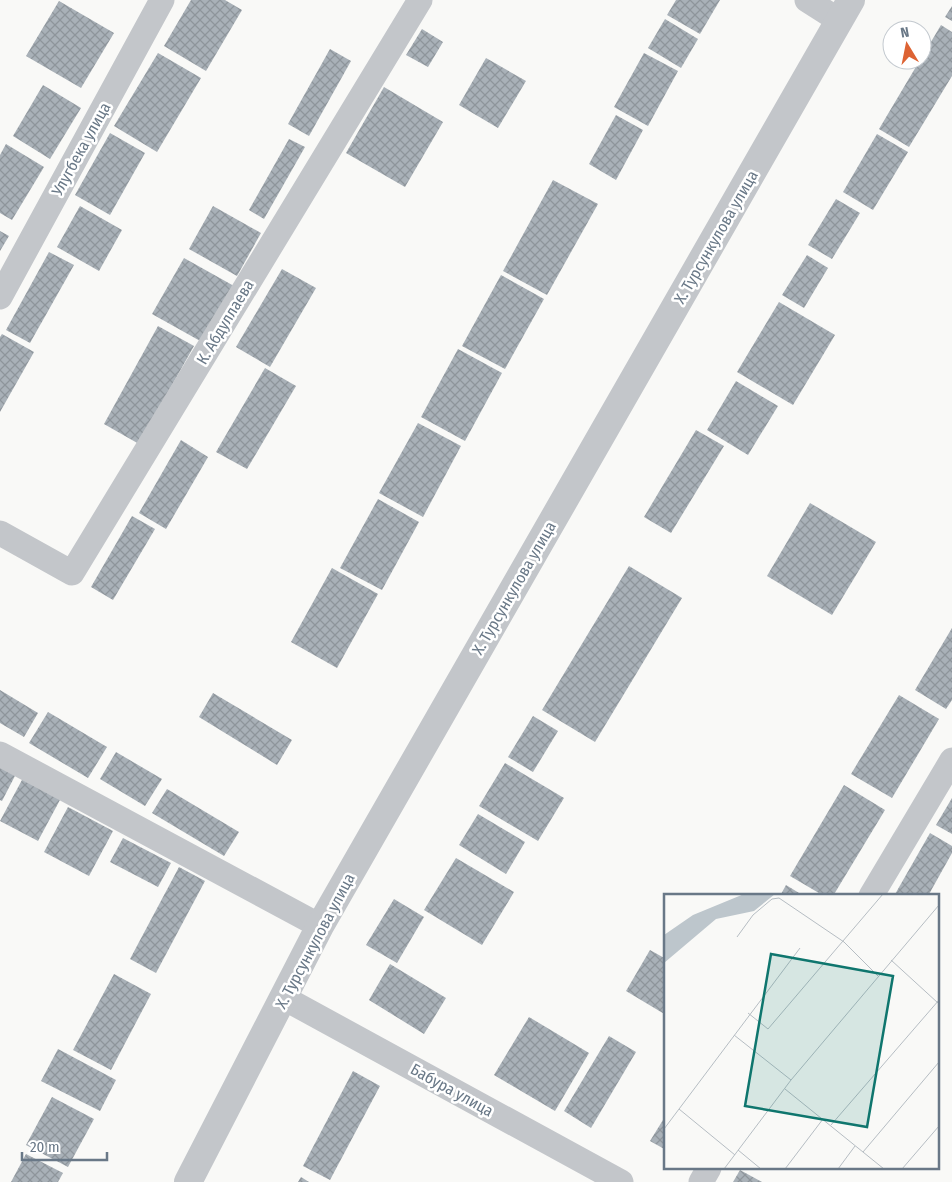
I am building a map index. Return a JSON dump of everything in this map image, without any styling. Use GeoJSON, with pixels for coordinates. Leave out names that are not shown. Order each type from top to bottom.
{"type":"FeatureCollection","features":[{"type":"Feature","properties":{"kind":"street","name":"Улугбека улица"},"geometry":{"type":"LineString","coordinates":[[0,297],[162,0]]}},
{"type":"Feature","properties":{"kind":"street","name":"К. Абдуллаева"},"geometry":{"type":"LineString","coordinates":[[0,533],[72,573],[420,0]]}},
{"type":"Feature","properties":{"kind":"street"},"geometry":{"type":"LineString","coordinates":[[808,0],[845,10]]}},
{"type":"Feature","properties":{"kind":"street","name":"Х. Турсункулова улица"},"geometry":{"type":"LineString","coordinates":[[188,1182],[320,926],[845,10]]}},
{"type":"Feature","properties":{"kind":"street"},"geometry":{"type":"LineString","coordinates":[[0,754],[320,926]]}},
{"type":"Feature","properties":{"kind":"street"},"geometry":{"type":"LineString","coordinates":[[872,894],[952,760]]}},
{"type":"Feature","properties":{"kind":"street","name":"Бабура улица"},"geometry":{"type":"LineString","coordinates":[[284,998],[612,1180]]}},
{"type":"Feature","properties":{"kind":"street"},"geometry":{"type":"LineString","coordinates":[[701,1182],[708,1170]]}},
{"type":"Feature","properties":{"kind":"building"},"geometry":{"type":"Polygon","coordinates":[[[191,0],[225,0],[242,10],[206,71],[164,46],[191,0]]]}},
{"type":"Feature","properties":{"kind":"building"},"geometry":{"type":"Polygon","coordinates":[[[676,0],[720,0],[700,34],[667,15],[676,0]]]}},
{"type":"Feature","properties":{"kind":"building"},"geometry":{"type":"Polygon","coordinates":[[[59,1],[114,33],[81,88],[26,56],[59,1]]]}},
{"type":"Feature","properties":{"kind":"building"},"geometry":{"type":"Polygon","coordinates":[[[952,6],[952,21],[945,17],[952,6]]]}},
{"type":"Feature","properties":{"kind":"building"},"geometry":{"type":"Polygon","coordinates":[[[665,19],[698,39],[681,68],[648,48],[665,19]]]}},
{"type":"Feature","properties":{"kind":"building"},"geometry":{"type":"Polygon","coordinates":[[[941,25],[952,32],[952,76],[909,147],[879,129],[914,70],[932,70],[932,40],[941,25]]]}},
{"type":"Feature","properties":{"kind":"building"},"geometry":{"type":"Polygon","coordinates":[[[422,29],[443,42],[428,67],[406,55],[422,29]]]}},
{"type":"Feature","properties":{"kind":"building"},"geometry":{"type":"Polygon","coordinates":[[[330,49],[351,61],[309,136],[288,124],[330,49]]]}},
{"type":"Feature","properties":{"kind":"building"},"geometry":{"type":"Polygon","coordinates":[[[158,53],[201,78],[157,152],[114,126],[158,53]]]}},
{"type":"Feature","properties":{"kind":"building"},"geometry":{"type":"Polygon","coordinates":[[[644,53],[678,71],[648,126],[614,107],[644,53]]]}},
{"type":"Feature","properties":{"kind":"building"},"geometry":{"type":"Polygon","coordinates":[[[486,58],[526,81],[498,128],[459,105],[486,58]]]}},
{"type":"Feature","properties":{"kind":"building"},"geometry":{"type":"Polygon","coordinates":[[[43,85],[81,108],[50,159],[13,136],[43,85]]]}},
{"type":"Feature","properties":{"kind":"building"},"geometry":{"type":"Polygon","coordinates":[[[384,87],[443,122],[405,187],[346,153],[384,87]]]}},
{"type":"Feature","properties":{"kind":"building"},"geometry":{"type":"Polygon","coordinates":[[[616,115],[643,130],[616,180],[589,164],[616,115]]]}},
{"type":"Feature","properties":{"kind":"building"},"geometry":{"type":"Polygon","coordinates":[[[110,133],[145,153],[110,215],[75,195],[110,133]]]}},
{"type":"Feature","properties":{"kind":"building"},"geometry":{"type":"Polygon","coordinates":[[[877,134],[908,152],[873,210],[843,192],[877,134]]]}},
{"type":"Feature","properties":{"kind":"building"},"geometry":{"type":"Polygon","coordinates":[[[289,139],[305,147],[264,219],[249,210],[289,139]]]}},
{"type":"Feature","properties":{"kind":"building"},"geometry":{"type":"Polygon","coordinates":[[[6,144],[44,167],[12,220],[0,213],[0,155],[6,144]]]}},
{"type":"Feature","properties":{"kind":"building"},"geometry":{"type":"Polygon","coordinates":[[[553,180],[598,204],[547,295],[503,271],[553,180]]]}},
{"type":"Feature","properties":{"kind":"building"},"geometry":{"type":"Polygon","coordinates":[[[836,199],[860,213],[832,259],[808,245],[836,199]]]}},
{"type":"Feature","properties":{"kind":"building"},"geometry":{"type":"Polygon","coordinates":[[[80,206],[122,230],[99,271],[57,247],[80,206]]]}},
{"type":"Feature","properties":{"kind":"building"},"geometry":{"type":"Polygon","coordinates":[[[213,206],[261,233],[237,276],[189,249],[213,206]]]}},
{"type":"Feature","properties":{"kind":"building"},"geometry":{"type":"Polygon","coordinates":[[[0,231],[9,236],[0,251],[0,231]]]}},
{"type":"Feature","properties":{"kind":"building"},"geometry":{"type":"Polygon","coordinates":[[[49,252],[74,265],[30,343],[6,330],[49,252]]]}},
{"type":"Feature","properties":{"kind":"building"},"geometry":{"type":"Polygon","coordinates":[[[807,255],[828,268],[804,308],[782,295],[807,255]]]}},
{"type":"Feature","properties":{"kind":"building"},"geometry":{"type":"Polygon","coordinates":[[[184,258],[234,286],[202,342],[152,314],[184,258]]]}},
{"type":"Feature","properties":{"kind":"building"},"geometry":{"type":"Polygon","coordinates":[[[282,269],[316,288],[270,367],[236,347],[282,269]]]}},
{"type":"Feature","properties":{"kind":"building"},"geometry":{"type":"Polygon","coordinates":[[[501,275],[544,299],[505,369],[462,346],[501,275]]]}},
{"type":"Feature","properties":{"kind":"building"},"geometry":{"type":"Polygon","coordinates":[[[779,302],[835,335],[793,405],[737,372],[779,302]]]}},
{"type":"Feature","properties":{"kind":"building"},"geometry":{"type":"Polygon","coordinates":[[[158,326],[194,346],[139,444],[104,424],[158,326]]]}},
{"type":"Feature","properties":{"kind":"building"},"geometry":{"type":"Polygon","coordinates":[[[2,334],[34,352],[0,412],[0,337],[2,334]]]}},
{"type":"Feature","properties":{"kind":"building"},"geometry":{"type":"Polygon","coordinates":[[[458,349],[502,373],[465,441],[421,417],[458,349]]]}},
{"type":"Feature","properties":{"kind":"building"},"geometry":{"type":"Polygon","coordinates":[[[265,368],[296,386],[247,469],[216,452],[265,368]]]}},
{"type":"Feature","properties":{"kind":"building"},"geometry":{"type":"Polygon","coordinates":[[[736,381],[778,406],[748,455],[707,430],[736,381]]]}},
{"type":"Feature","properties":{"kind":"building"},"geometry":{"type":"Polygon","coordinates":[[[418,423],[461,446],[423,517],[379,493],[418,423]]]}},
{"type":"Feature","properties":{"kind":"building"},"geometry":{"type":"Polygon","coordinates":[[[696,430],[724,446],[671,533],[644,517],[696,430]]]}},
{"type":"Feature","properties":{"kind":"building"},"geometry":{"type":"Polygon","coordinates":[[[181,440],[208,457],[166,529],[139,513],[181,440]]]}},
{"type":"Feature","properties":{"kind":"building"},"geometry":{"type":"Polygon","coordinates":[[[378,499],[419,522],[382,590],[340,568],[378,499]]]}},
{"type":"Feature","properties":{"kind":"building"},"geometry":{"type":"Polygon","coordinates":[[[810,503],[876,542],[832,615],[767,576],[810,503]]]}},
{"type":"Feature","properties":{"kind":"building"},"geometry":{"type":"Polygon","coordinates":[[[132,516],[155,529],[113,600],[91,587],[132,516]]]}},
{"type":"Feature","properties":{"kind":"building"},"geometry":{"type":"Polygon","coordinates":[[[629,566],[682,598],[595,742],[542,710],[629,566]]]}},
{"type":"Feature","properties":{"kind":"building"},"geometry":{"type":"Polygon","coordinates":[[[332,568],[378,594],[337,668],[291,642],[332,568]]]}},
{"type":"Feature","properties":{"kind":"building"},"geometry":{"type":"Polygon","coordinates":[[[952,628],[952,700],[946,709],[915,690],[952,628]]]}},
{"type":"Feature","properties":{"kind":"building"},"geometry":{"type":"Polygon","coordinates":[[[0,690],[38,713],[24,737],[0,723],[0,690]]]}},
{"type":"Feature","properties":{"kind":"building"},"geometry":{"type":"Polygon","coordinates":[[[213,693],[292,740],[277,765],[199,717],[213,693]]]}},
{"type":"Feature","properties":{"kind":"building"},"geometry":{"type":"Polygon","coordinates":[[[899,695],[939,719],[892,798],[851,774],[899,695]]]}},
{"type":"Feature","properties":{"kind":"building"},"geometry":{"type":"Polygon","coordinates":[[[48,712],[107,747],[88,778],[29,743],[48,712]]]}},
{"type":"Feature","properties":{"kind":"building"},"geometry":{"type":"Polygon","coordinates":[[[533,716],[558,731],[533,772],[508,757],[533,716]]]}},
{"type":"Feature","properties":{"kind":"building"},"geometry":{"type":"Polygon","coordinates":[[[116,752],[162,779],[145,806],[100,779],[116,752]]]}},
{"type":"Feature","properties":{"kind":"building"},"geometry":{"type":"Polygon","coordinates":[[[0,763],[17,772],[2,801],[0,800],[0,763]]]}},
{"type":"Feature","properties":{"kind":"building"},"geometry":{"type":"Polygon","coordinates":[[[505,763],[564,798],[538,841],[479,806],[505,763]]]}},
{"type":"Feature","properties":{"kind":"building"},"geometry":{"type":"Polygon","coordinates":[[[23,778],[61,798],[38,841],[0,821],[23,778]]]}},
{"type":"Feature","properties":{"kind":"building"},"geometry":{"type":"Polygon","coordinates":[[[844,785],[885,810],[834,894],[821,894],[790,876],[844,785]]]}},
{"type":"Feature","properties":{"kind":"building"},"geometry":{"type":"Polygon","coordinates":[[[167,789],[239,832],[224,856],[152,813],[167,789]]]}},
{"type":"Feature","properties":{"kind":"building"},"geometry":{"type":"Polygon","coordinates":[[[952,798],[952,834],[936,825],[952,798]]]}},
{"type":"Feature","properties":{"kind":"building"},"geometry":{"type":"Polygon","coordinates":[[[68,807],[113,831],[89,876],[44,852],[68,807]]]}},
{"type":"Feature","properties":{"kind":"building"},"geometry":{"type":"Polygon","coordinates":[[[478,814],[525,842],[506,874],[459,845],[478,814]]]}},
{"type":"Feature","properties":{"kind":"building"},"geometry":{"type":"Polygon","coordinates":[[[930,833],[952,846],[952,853],[929,894],[895,894],[930,833]]]}},
{"type":"Feature","properties":{"kind":"building"},"geometry":{"type":"Polygon","coordinates":[[[123,838],[171,863],[158,887],[110,862],[123,838]]]}},
{"type":"Feature","properties":{"kind":"building"},"geometry":{"type":"Polygon","coordinates":[[[456,858],[514,892],[482,945],[424,910],[456,858]]]}},
{"type":"Feature","properties":{"kind":"building"},"geometry":{"type":"Polygon","coordinates":[[[179,867],[205,881],[156,973],[130,959],[179,867]]]}},
{"type":"Feature","properties":{"kind":"building"},"geometry":{"type":"Polygon","coordinates":[[[786,885],[801,894],[781,894],[786,885]]]}},
{"type":"Feature","properties":{"kind":"building"},"geometry":{"type":"Polygon","coordinates":[[[394,899],[424,917],[397,963],[366,945],[394,899]]]}},
{"type":"Feature","properties":{"kind":"building"},"geometry":{"type":"Polygon","coordinates":[[[650,950],[664,958],[664,1014],[626,991],[650,950]]]}},
{"type":"Feature","properties":{"kind":"building"},"geometry":{"type":"Polygon","coordinates":[[[390,964],[446,998],[424,1034],[369,1000],[390,964]]]}},
{"type":"Feature","properties":{"kind":"building"},"geometry":{"type":"Polygon","coordinates":[[[114,974],[151,994],[111,1070],[73,1050],[114,974]]]}},
{"type":"Feature","properties":{"kind":"building"},"geometry":{"type":"Polygon","coordinates":[[[529,1017],[589,1053],[555,1111],[494,1075],[529,1017]]]}},
{"type":"Feature","properties":{"kind":"building"},"geometry":{"type":"Polygon","coordinates":[[[609,1036],[636,1052],[591,1128],[564,1111],[609,1036]]]}},
{"type":"Feature","properties":{"kind":"building"},"geometry":{"type":"Polygon","coordinates":[[[58,1049],[116,1080],[100,1111],[41,1081],[58,1049]]]}},
{"type":"Feature","properties":{"kind":"building"},"geometry":{"type":"Polygon","coordinates":[[[353,1071],[380,1086],[330,1180],[303,1166],[353,1071]]]}},
{"type":"Feature","properties":{"kind":"building"},"geometry":{"type":"Polygon","coordinates":[[[52,1097],[94,1119],[68,1167],[26,1145],[52,1097]]]}},
{"type":"Feature","properties":{"kind":"building"},"geometry":{"type":"Polygon","coordinates":[[[664,1118],[664,1149],[650,1141],[664,1118]]]}},
{"type":"Feature","properties":{"kind":"building"},"geometry":{"type":"Polygon","coordinates":[[[26,1154],[63,1173],[58,1182],[11,1182],[26,1154]]]}},
{"type":"Feature","properties":{"kind":"building"},"geometry":{"type":"Polygon","coordinates":[[[740,1170],[762,1182],[733,1182],[740,1170]]]}},
{"type":"Feature","properties":{"kind":"building"},"geometry":{"type":"Polygon","coordinates":[[[301,1177],[309,1182],[298,1182],[301,1177]]]}}]}
